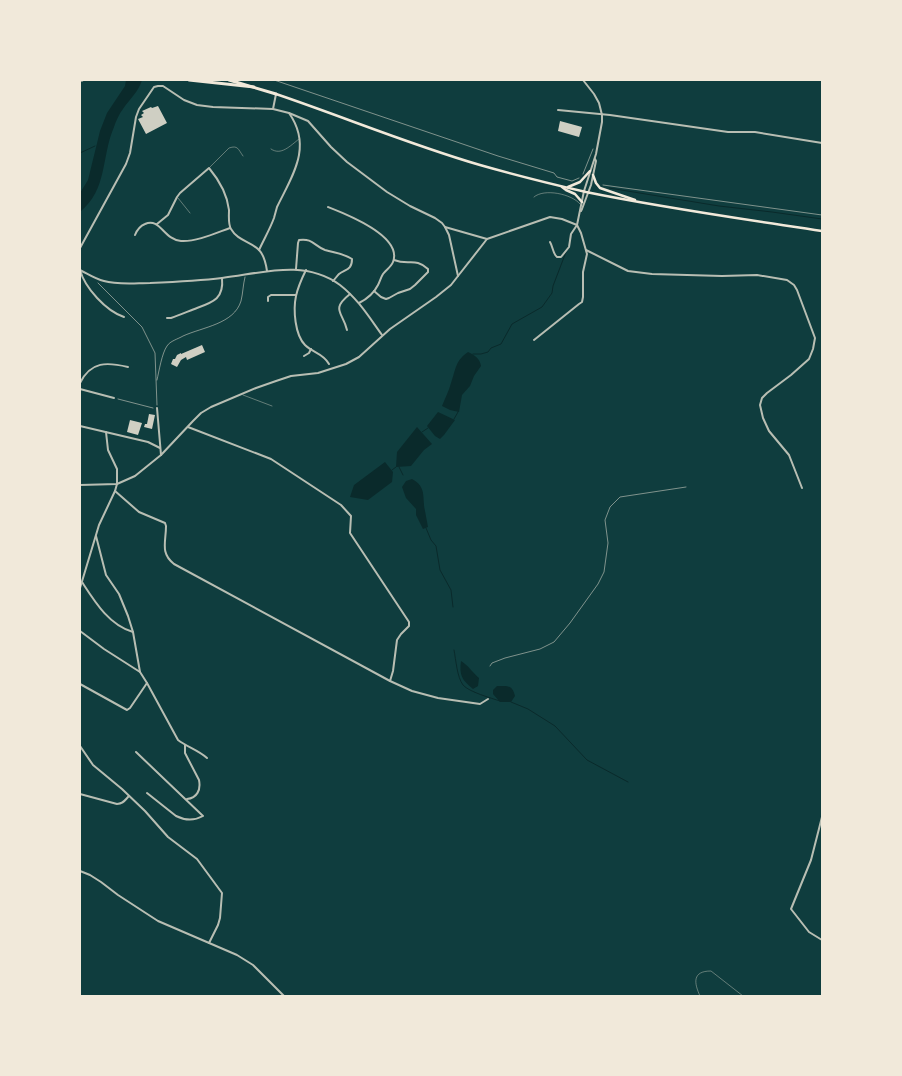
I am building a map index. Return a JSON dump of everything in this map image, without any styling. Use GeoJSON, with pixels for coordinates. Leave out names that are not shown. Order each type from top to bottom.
{"type":"FeatureCollection","features":[{"type":"Feature","properties":{"kind":"highway"},"geometry":{"type":"LineString","coordinates":[[189,80],[254,88]]}},
{"type":"Feature","properties":{"kind":"highway"},"geometry":{"type":"LineString","coordinates":[[229,80],[276,94]]}},
{"type":"Feature","properties":{"kind":"main road"},"geometry":{"type":"LineString","coordinates":[[276,94],[446,154],[568,188],[640,203],[822,231]]}},
{"type":"Feature","properties":{"kind":"main road"},"geometry":{"type":"LineString","coordinates":[[568,188],[580,182],[590,171]]}},
{"type":"Feature","properties":{"kind":"main road"},"geometry":{"type":"LineString","coordinates":[[593,175],[596,183],[603,190],[640,203]]}},
{"type":"Feature","properties":{"kind":"main road"},"geometry":{"type":"LineString","coordinates":[[561,186],[575,194],[581,204]]}},
{"type":"Feature","properties":{"kind":"street"},"geometry":{"type":"LineString","coordinates":[[581,211],[584,191],[595,159],[602,122],[599,103],[583,80]]}},
{"type":"Feature","properties":{"kind":"street"},"geometry":{"type":"LineString","coordinates":[[80,248],[126,164],[130,153],[136,117],[154,87],[163,86],[184,100],[197,105],[273,109],[308,120],[331,147],[347,162],[387,192],[435,218],[445,227],[449,235],[458,276]]}},
{"type":"Feature","properties":{"kind":"street"},"geometry":{"type":"LineString","coordinates":[[273,109],[276,94]]}},
{"type":"Feature","properties":{"kind":"street"},"geometry":{"type":"LineString","coordinates":[[558,110],[728,132],[755,132],[822,143]]}},
{"type":"Feature","properties":{"kind":"street"},"geometry":{"type":"LineString","coordinates":[[259,250],[298,161],[300,138],[297,126],[289,113]]}},
{"type":"Feature","properties":{"kind":"street"},"geometry":{"type":"LineString","coordinates":[[550,242],[554,247],[557,257],[560,257],[569,246],[571,234],[577,225],[588,192],[595,159]]}},
{"type":"Feature","properties":{"kind":"street"},"geometry":{"type":"LineString","coordinates":[[157,224],[168,215],[176,197],[209,168],[217,178],[225,194],[230,228],[242,240],[259,250],[266,263],[267,271]]}},
{"type":"Feature","properties":{"kind":"street"},"geometry":{"type":"LineString","coordinates":[[328,207],[353,218],[381,235],[393,248],[393,264],[382,276],[374,291],[359,303]]}},
{"type":"Feature","properties":{"kind":"street"},"geometry":{"type":"LineString","coordinates":[[445,227],[486,239],[550,217],[577,225],[586,250],[582,272],[582,302],[534,340]]}},
{"type":"Feature","properties":{"kind":"street"},"geometry":{"type":"LineString","coordinates":[[135,235],[148,222],[157,224],[169,237],[180,241],[209,236],[230,228]]}},
{"type":"Feature","properties":{"kind":"street"},"geometry":{"type":"LineString","coordinates":[[80,486],[117,484],[140,473],[206,410],[256,388],[291,376],[318,373],[337,368],[359,357],[390,329],[436,296],[458,276],[486,239]]}},
{"type":"Feature","properties":{"kind":"street"},"geometry":{"type":"LineString","coordinates":[[296,269],[298,242],[299,240],[310,241],[324,249],[341,253],[352,259],[350,267],[333,281]]}},
{"type":"Feature","properties":{"kind":"street"},"geometry":{"type":"LineString","coordinates":[[586,250],[628,271],[652,274],[722,276],[757,274],[787,280],[794,285],[815,338],[813,349],[809,359],[767,393],[762,398],[760,404],[769,431],[788,455],[802,488]]}},
{"type":"Feature","properties":{"kind":"street"},"geometry":{"type":"LineString","coordinates":[[374,291],[381,298],[389,298],[416,285],[428,272],[420,263],[402,263],[394,260]]}},
{"type":"Feature","properties":{"kind":"street"},"geometry":{"type":"LineString","coordinates":[[80,270],[108,282],[132,283],[222,278],[284,269],[306,270],[318,273],[333,281],[350,294],[359,303],[382,336]]}},
{"type":"Feature","properties":{"kind":"street"},"geometry":{"type":"LineString","coordinates":[[80,270],[92,292],[103,304],[124,317]]}},
{"type":"Feature","properties":{"kind":"street"},"geometry":{"type":"LineString","coordinates":[[306,270],[296,295],[295,318],[297,328],[303,343],[311,350],[323,356],[329,364]]}},
{"type":"Feature","properties":{"kind":"street"},"geometry":{"type":"LineString","coordinates":[[167,318],[212,303],[221,293],[222,278]]}},
{"type":"Feature","properties":{"kind":"street"},"geometry":{"type":"LineString","coordinates":[[347,330],[339,308],[340,304],[350,294]]}},
{"type":"Feature","properties":{"kind":"street"},"geometry":{"type":"LineString","coordinates":[[268,301],[268,297],[271,295],[296,295]]}},
{"type":"Feature","properties":{"kind":"street"},"geometry":{"type":"LineString","coordinates":[[304,356],[311,350]]}},
{"type":"Feature","properties":{"kind":"street"},"geometry":{"type":"LineString","coordinates":[[80,383],[86,374],[94,367],[100,365],[108,363],[128,367]]}},
{"type":"Feature","properties":{"kind":"street"},"geometry":{"type":"LineString","coordinates":[[80,390],[114,398]]}},
{"type":"Feature","properties":{"kind":"street"},"geometry":{"type":"LineString","coordinates":[[157,408],[161,455]]}},
{"type":"Feature","properties":{"kind":"street"},"geometry":{"type":"LineString","coordinates":[[80,426],[148,442],[160,448]]}},
{"type":"Feature","properties":{"kind":"street"},"geometry":{"type":"LineString","coordinates":[[188,427],[272,459],[341,505],[351,516],[350,533],[410,626],[397,640],[390,681]]}},
{"type":"Feature","properties":{"kind":"street"},"geometry":{"type":"LineString","coordinates":[[80,588],[104,513],[117,484],[117,469],[108,450],[106,432]]}},
{"type":"Feature","properties":{"kind":"street"},"geometry":{"type":"LineString","coordinates":[[115,491],[139,512],[165,523],[165,554],[168,560],[174,564],[390,681],[412,691],[438,698],[480,704],[488,699]]}},
{"type":"Feature","properties":{"kind":"street"},"geometry":{"type":"LineString","coordinates":[[96,536],[106,575],[119,594],[128,616],[133,632],[140,672]]}},
{"type":"Feature","properties":{"kind":"street"},"geometry":{"type":"LineString","coordinates":[[82,582],[96,604],[108,616],[118,625],[133,632]]}},
{"type":"Feature","properties":{"kind":"street"},"geometry":{"type":"LineString","coordinates":[[80,632],[140,672],[148,683],[178,740],[208,758]]}},
{"type":"Feature","properties":{"kind":"street"},"geometry":{"type":"LineString","coordinates":[[80,684],[127,710],[148,683]]}},
{"type":"Feature","properties":{"kind":"street"},"geometry":{"type":"LineString","coordinates":[[185,745],[185,754],[200,784],[200,789],[194,797],[186,799]]}},
{"type":"Feature","properties":{"kind":"street"},"geometry":{"type":"LineString","coordinates":[[80,746],[93,766],[122,789],[168,837],[197,859],[222,894],[218,925],[208,942]]}},
{"type":"Feature","properties":{"kind":"street"},"geometry":{"type":"LineString","coordinates":[[136,752],[202,816],[196,820],[187,820],[176,816],[147,793]]}},
{"type":"Feature","properties":{"kind":"street"},"geometry":{"type":"LineString","coordinates":[[80,794],[117,804],[124,802],[129,796]]}},
{"type":"Feature","properties":{"kind":"street"},"geometry":{"type":"LineString","coordinates":[[822,818],[811,860],[791,909],[809,932],[822,940]]}},
{"type":"Feature","properties":{"kind":"street"},"geometry":{"type":"LineString","coordinates":[[80,871],[101,882],[158,921],[237,955],[253,965],[284,996]]}},
{"type":"Feature","properties":{"kind":"lane"},"geometry":{"type":"LineString","coordinates":[[271,149],[274,152],[280,152],[300,138]]}},
{"type":"Feature","properties":{"kind":"lane"},"geometry":{"type":"LineString","coordinates":[[209,168],[229,148],[235,146],[243,156]]}},
{"type":"Feature","properties":{"kind":"lane"},"geometry":{"type":"LineString","coordinates":[[534,197],[537,194],[557,193],[574,198],[581,204]]}},
{"type":"Feature","properties":{"kind":"lane"},"geometry":{"type":"LineString","coordinates":[[176,197],[190,213]]}},
{"type":"Feature","properties":{"kind":"lane"},"geometry":{"type":"LineString","coordinates":[[242,394],[272,406]]}},
{"type":"Feature","properties":{"kind":"lane"},"geometry":{"type":"LineString","coordinates":[[700,996],[695,985],[696,978],[705,971],[711,971],[743,996]]}},
{"type":"Feature","properties":{"kind":"path"},"geometry":{"type":"LineString","coordinates":[[274,80],[498,156],[554,173],[557,177],[572,181],[582,175],[594,146]]}},
{"type":"Feature","properties":{"kind":"path"},"geometry":{"type":"LineString","coordinates":[[598,185],[822,215]]}},
{"type":"Feature","properties":{"kind":"path"},"geometry":{"type":"LineString","coordinates":[[156,382],[166,347],[177,339],[225,321],[238,308],[241,301],[245,274]]}},
{"type":"Feature","properties":{"kind":"path"},"geometry":{"type":"LineString","coordinates":[[98,282],[142,327],[155,353],[157,408],[114,398]]}},
{"type":"Feature","properties":{"kind":"path"},"geometry":{"type":"LineString","coordinates":[[490,666],[492,663],[540,649],[554,642],[570,623],[598,584],[604,572],[608,543],[605,520],[610,507],[620,497],[686,487]]}},
{"type":"Feature","properties":{"kind":"water"},"geometry":{"type":"Polygon","coordinates":[[[126,80],[142,80],[118,118],[110,138],[100,183],[89,203],[80,212],[80,193],[88,180],[100,131],[107,113],[125,86],[126,80]]]}},
{"type":"Feature","properties":{"kind":"water"},"geometry":{"type":"Polygon","coordinates":[[[468,352],[480,361],[481,366],[470,386],[462,395],[459,412],[450,410],[442,406],[456,366],[468,352]]]}},
{"type":"Feature","properties":{"kind":"water"},"geometry":{"type":"Polygon","coordinates":[[[438,412],[455,420],[440,439],[427,426],[438,412]]]}},
{"type":"Feature","properties":{"kind":"water"},"geometry":{"type":"Polygon","coordinates":[[[417,427],[432,444],[424,450],[411,466],[396,467],[397,452],[417,427]]]}},
{"type":"Feature","properties":{"kind":"water"},"geometry":{"type":"Polygon","coordinates":[[[385,462],[393,472],[392,482],[368,500],[350,497],[354,485],[385,462]]]}},
{"type":"Feature","properties":{"kind":"water"},"geometry":{"type":"Polygon","coordinates":[[[412,479],[420,485],[423,493],[428,527],[423,529],[416,515],[416,509],[406,498],[402,487],[406,481],[412,479]]]}},
{"type":"Feature","properties":{"kind":"water"},"geometry":{"type":"Polygon","coordinates":[[[461,661],[479,678],[478,686],[473,689],[462,677],[460,670],[461,661]]]}},
{"type":"Feature","properties":{"kind":"water"},"geometry":{"type":"Polygon","coordinates":[[[497,686],[509,686],[512,689],[515,696],[511,702],[500,702],[493,694],[493,690],[497,686]]]}},
{"type":"Feature","properties":{"kind":"building"},"geometry":{"type":"Polygon","coordinates":[[[158,106],[167,123],[146,134],[138,119],[143,117],[141,115],[144,113],[142,111],[158,106]]]}},
{"type":"Feature","properties":{"kind":"building"},"geometry":{"type":"Polygon","coordinates":[[[560,121],[582,127],[579,137],[558,131],[560,121]]]}},
{"type":"Feature","properties":{"kind":"building"},"geometry":{"type":"Polygon","coordinates":[[[202,345],[205,352],[187,360],[186,357],[181,360],[177,367],[171,364],[177,355],[202,345]]]}},
{"type":"Feature","properties":{"kind":"building"},"geometry":{"type":"Polygon","coordinates":[[[149,414],[155,415],[152,429],[144,427],[147,424],[149,414]]]}},
{"type":"Feature","properties":{"kind":"building"},"geometry":{"type":"Polygon","coordinates":[[[130,420],[142,423],[138,435],[127,432],[130,420]]]}},
{"type":"Feature","properties":{"kind":"waterway"},"geometry":{"type":"LineString","coordinates":[[80,153],[95,146]]}},
{"type":"Feature","properties":{"kind":"waterway"},"geometry":{"type":"LineString","coordinates":[[609,188],[719,206],[822,219]]}},
{"type":"Feature","properties":{"kind":"waterway"},"geometry":{"type":"LineString","coordinates":[[473,354],[488,352],[491,348],[501,344],[512,324],[542,307],[552,293],[566,252]]}},
{"type":"Feature","properties":{"kind":"waterway"},"geometry":{"type":"LineString","coordinates":[[454,419],[458,412]]}},
{"type":"Feature","properties":{"kind":"waterway"},"geometry":{"type":"LineString","coordinates":[[422,432],[428,428]]}},
{"type":"Feature","properties":{"kind":"waterway"},"geometry":{"type":"LineString","coordinates":[[392,470],[396,467]]}},
{"type":"Feature","properties":{"kind":"waterway"},"geometry":{"type":"LineString","coordinates":[[399,467],[403,475]]}},
{"type":"Feature","properties":{"kind":"waterway"},"geometry":{"type":"LineString","coordinates":[[426,528],[436,546],[440,570],[451,590],[453,607]]}},
{"type":"Feature","properties":{"kind":"waterway"},"geometry":{"type":"LineString","coordinates":[[454,650],[458,673],[463,685],[475,692],[500,701]]}},
{"type":"Feature","properties":{"kind":"waterway"},"geometry":{"type":"LineString","coordinates":[[511,702],[528,709],[555,726],[587,760],[628,782]]}}]}
